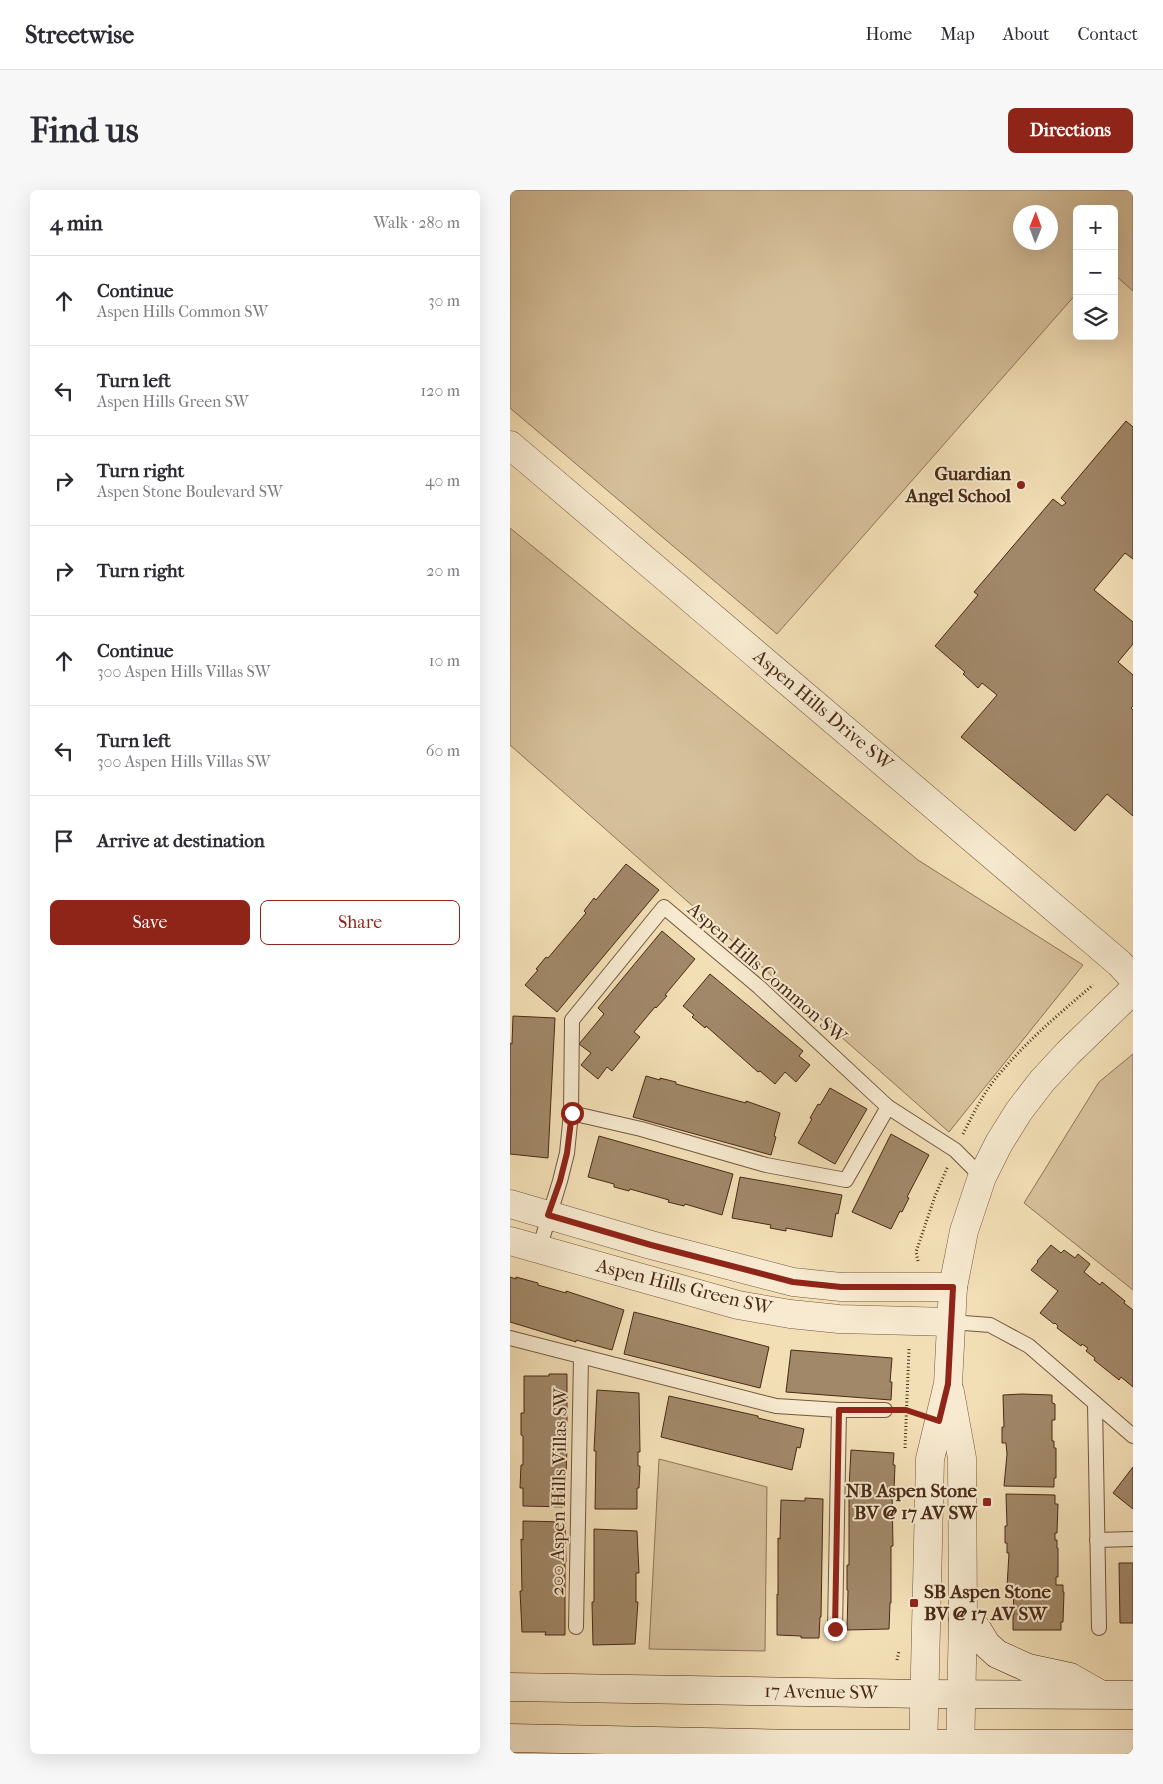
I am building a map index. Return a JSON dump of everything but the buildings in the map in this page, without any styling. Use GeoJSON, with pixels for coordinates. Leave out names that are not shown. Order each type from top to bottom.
{"type":"FeatureCollection","features":[{"type":"Feature","properties":{"kind":"street","name":"Aspen Hills Drive SW"},"geometry":{"type":"LineString","coordinates":[[510,444],[1104,950],[1133,978]]}},
{"type":"Feature","properties":{"kind":"street"},"geometry":{"type":"LineString","coordinates":[[923,1749],[930,1460],[948,1384],[953,1287],[964,1231],[982,1178],[1004,1135],[1019,1111],[1042,1081],[1068,1053],[1133,990]]}},
{"type":"Feature","properties":{"kind":"street","name":"Aspen Hills Green SW"},"geometry":{"type":"LineString","coordinates":[[510,1204],[651,1245],[793,1282],[841,1287],[953,1287]]}},
{"type":"Feature","properties":{"kind":"street","name":"Aspen Hills Green SW"},"geometry":{"type":"LineString","coordinates":[[510,1241],[738,1305],[790,1314],[839,1319],[951,1322]]}},
{"type":"Feature","properties":{"kind":"street"},"geometry":{"type":"LineString","coordinates":[[948,1384],[962,1458],[963,1620],[960,1749]]}},
{"type":"Feature","properties":{"kind":"street"},"geometry":{"type":"LineString","coordinates":[[963,1620],[977,1629],[986,1644],[997,1654],[1028,1668],[1070,1677],[1103,1696]]}},
{"type":"Feature","properties":{"kind":"street","name":"17 Avenue SW"},"geometry":{"type":"LineString","coordinates":[[510,1687],[924,1694],[1133,1695]]}},
{"type":"Feature","properties":{"kind":"street"},"geometry":{"type":"LineString","coordinates":[[510,1738],[800,1744],[923,1749],[1133,1744]]}},
{"type":"Feature","properties":{"kind":"street"},"geometry":{"type":"LineString","coordinates":[[800,1744],[825,1754]]}},
{"type":"Feature","properties":{"kind":"lane","name":"Aspen Hills Common SW"},"geometry":{"type":"LineString","coordinates":[[539,1249],[567,1153],[572,1113],[572,1020],[664,907],[758,987],[888,1107],[955,1150],[982,1178]]}},
{"type":"Feature","properties":{"kind":"lane"},"geometry":{"type":"LineString","coordinates":[[572,1113],[766,1165],[846,1180],[888,1107]]}},
{"type":"Feature","properties":{"kind":"lane"},"geometry":{"type":"LineString","coordinates":[[951,1322],[990,1325],[1029,1346],[1133,1436]]}},
{"type":"Feature","properties":{"kind":"lane"},"geometry":{"type":"LineString","coordinates":[[510,1338],[776,1406],[839,1410],[885,1410]]}},
{"type":"Feature","properties":{"kind":"lane","name":"200 Aspen Hills Villas SW"},"geometry":{"type":"LineString","coordinates":[[576,1627],[581,1357]]}},
{"type":"Feature","properties":{"kind":"lane"},"geometry":{"type":"LineString","coordinates":[[1095,1404],[1099,1628]]}},
{"type":"Feature","properties":{"kind":"lane"},"geometry":{"type":"LineString","coordinates":[[835,1629],[839,1410]]}},
{"type":"Feature","properties":{"kind":"lane"},"geometry":{"type":"LineString","coordinates":[[1097,1540],[1133,1539]]}},
{"type":"Feature","properties":{"kind":"path"},"geometry":{"type":"LineString","coordinates":[[885,1410],[906,1410],[939,1421]]}},
{"type":"Feature","properties":{"kind":"shaded area"},"geometry":{"type":"Polygon","coordinates":[[[510,190],[1133,190],[1133,291],[1118,278],[1118,205],[1073,205],[1073,298],[777,634],[510,408],[510,190]]]}},
{"type":"Feature","properties":{"kind":"shaded area"},"geometry":{"type":"Polygon","coordinates":[[[510,528],[918,860],[1083,965],[949,1132],[510,745],[510,528]]]}},
{"type":"Feature","properties":{"kind":"shaded area"},"geometry":{"type":"Polygon","coordinates":[[[1133,1054],[1133,1290],[1024,1203],[1099,1082],[1133,1054]]]}},
{"type":"Feature","properties":{"kind":"shaded area"},"geometry":{"type":"Polygon","coordinates":[[[659,1459],[767,1487],[765,1651],[649,1649],[659,1459]]]}},
{"type":"Feature","properties":{"kind":"place","name":"Guardian Angel School"},"geometry":{"type":"Point","coordinates":[1021,485]}},
{"type":"Feature","properties":{"kind":"place","name":"NB Aspen Stone BV @ 17 AV SW"},"geometry":{"type":"Point","coordinates":[987,1502]}},
{"type":"Feature","properties":{"kind":"place","name":"SB Aspen Stone BV @ 17 AV SW"},"geometry":{"type":"Point","coordinates":[914,1603]}},
{"type":"Feature","properties":{"kind":"route"},"geometry":{"type":"LineString","coordinates":[[572,1113],[567,1153],[560,1181],[548,1215],[651,1245],[793,1282],[841,1287],[953,1287],[948,1384],[939,1421],[906,1410],[839,1410],[835,1629]]}}]}
